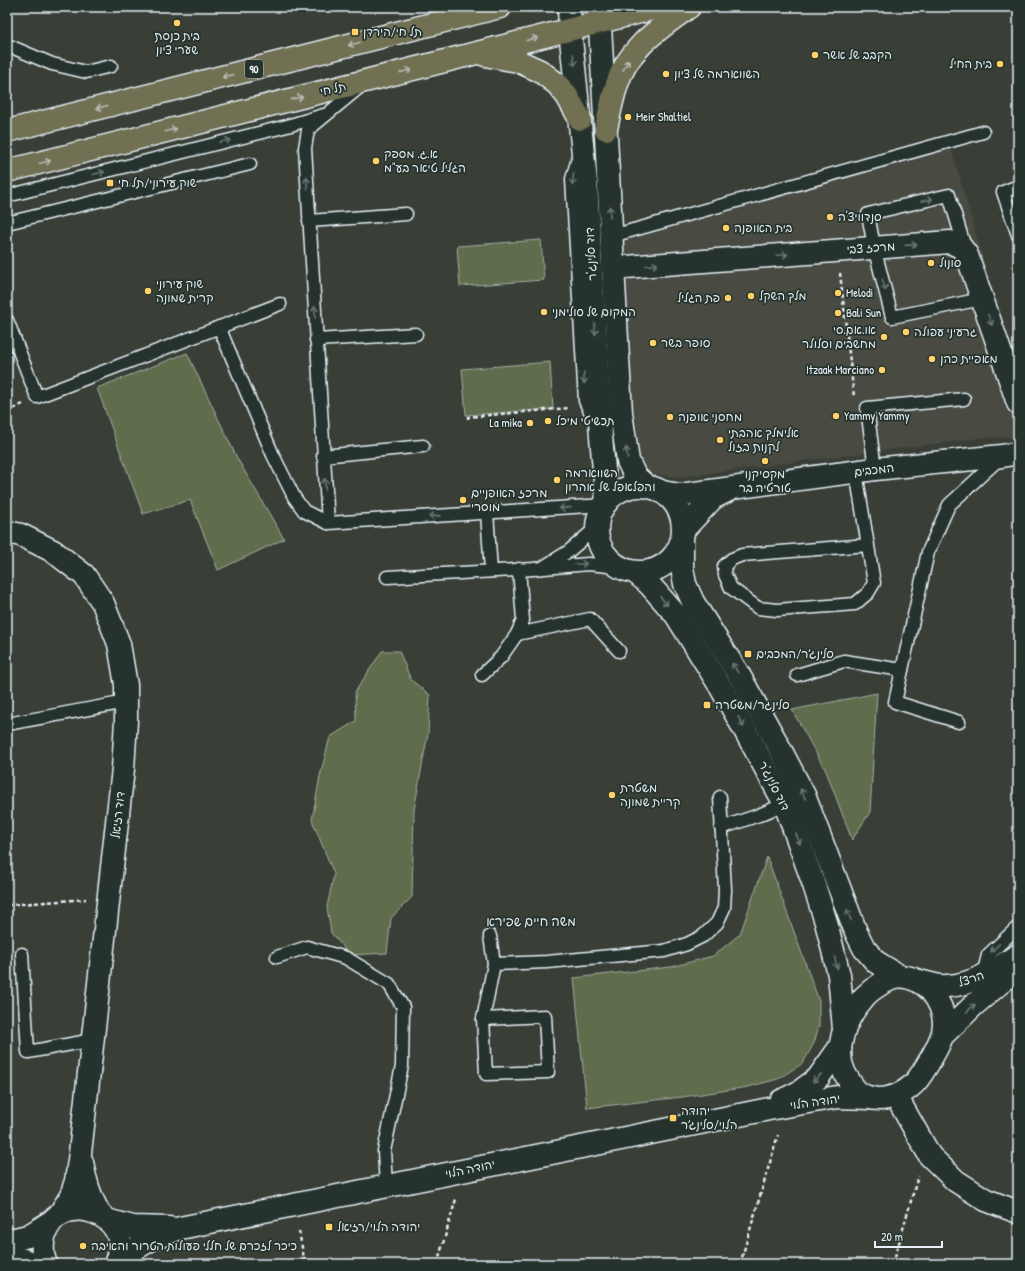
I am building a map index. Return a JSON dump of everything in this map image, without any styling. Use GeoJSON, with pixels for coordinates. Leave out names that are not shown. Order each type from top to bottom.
{"type":"FeatureCollection","features":[{"type":"Feature","properties":{"kind":"highway"},"geometry":{"type":"LineString","coordinates":[[443,21],[467,7]]}},
{"type":"Feature","properties":{"kind":"highway","name":"90"},"geometry":{"type":"LineString","coordinates":[[7,131],[500,7]]}},
{"type":"Feature","properties":{"kind":"highway","name":"תל חי"},"geometry":{"type":"LineString","coordinates":[[7,171],[570,30],[600,14],[660,7]]}},
{"type":"Feature","properties":{"kind":"highway"},"geometry":{"type":"LineString","coordinates":[[606,129],[617,83],[626,63],[639,46],[657,30],[689,7]]}},
{"type":"Feature","properties":{"kind":"highway"},"geometry":{"type":"LineString","coordinates":[[476,53],[518,61],[540,71],[557,84],[567,96],[580,119]]}},
{"type":"Feature","properties":{"kind":"street","name":"דוד סלינג'ר"},"geometry":{"type":"LineString","coordinates":[[569,7],[570,30],[586,182],[605,504]]}},
{"type":"Feature","properties":{"kind":"street","name":"דוד סלינג'ר"},"geometry":{"type":"LineString","coordinates":[[600,14],[621,413],[624,440],[628,461],[635,476],[654,489]]}},
{"type":"Feature","properties":{"kind":"street","name":"מרכז צבי"},"geometry":{"type":"LineString","coordinates":[[613,268],[950,242],[961,247],[967,255]]}},
{"type":"Feature","properties":{"kind":"street"},"geometry":{"type":"LineString","coordinates":[[967,255],[1018,402]]}},
{"type":"Feature","properties":{"kind":"street","name":"המכבים"},"geometry":{"type":"LineString","coordinates":[[654,489],[680,495],[865,471],[1010,455]]}},
{"type":"Feature","properties":{"kind":"street"},"geometry":{"type":"LineString","coordinates":[[628,488],[654,489],[674,503],[682,516],[683,536],[676,554],[670,562],[663,567],[653,571],[628,570],[612,562],[599,545],[597,527],[599,514],[605,504],[615,494],[628,488]]}},
{"type":"Feature","properties":{"kind":"street","name":"המכבים"},"geometry":{"type":"LineString","coordinates":[[683,536],[713,498],[731,489]]}},
{"type":"Feature","properties":{"kind":"street","name":"דוד רזיאל"},"geometry":{"type":"LineString","coordinates":[[7,532],[21,535],[53,551],[84,575],[103,603],[119,644],[126,685],[123,769],[80,1153],[76,1181],[71,1196],[46,1232],[42,1245],[43,1258],[46,1264]]}},
{"type":"Feature","properties":{"kind":"street","name":"דוד סלינג'ר"},"geometry":{"type":"LineString","coordinates":[[683,536],[682,568],[685,584],[693,602],[743,682],[804,795],[819,831],[848,914],[864,948],[876,962],[909,978]]}},
{"type":"Feature","properties":{"kind":"street","name":"דוד סלינג'ר"},"geometry":{"type":"LineString","coordinates":[[628,570],[649,584],[676,615],[720,686],[784,804],[814,882],[826,922],[839,975],[842,1038]]}},
{"type":"Feature","properties":{"kind":"street","name":"הרצל"},"geometry":{"type":"LineString","coordinates":[[909,978],[946,987],[964,983],[983,976],[1018,955]]}},
{"type":"Feature","properties":{"kind":"street","name":"הרצל"},"geometry":{"type":"LineString","coordinates":[[943,1035],[974,1005],[1018,968]]}},
{"type":"Feature","properties":{"kind":"street"},"geometry":{"type":"LineString","coordinates":[[909,978],[929,988],[937,998],[943,1011],[943,1035],[931,1059],[915,1083],[905,1092],[896,1096],[882,1099],[870,1098],[852,1087],[844,1073],[842,1038],[853,1011],[866,995],[891,979],[909,978]]}},
{"type":"Feature","properties":{"kind":"street","name":"יהודה הלוי"},"geometry":{"type":"LineString","coordinates":[[760,1110],[799,1092],[818,1078],[842,1038]]}},
{"type":"Feature","properties":{"kind":"street"},"geometry":{"type":"LineString","coordinates":[[896,1096],[930,1156],[956,1181],[986,1200],[1018,1212]]}},
{"type":"Feature","properties":{"kind":"street","name":"יהודה הלוי"},"geometry":{"type":"LineString","coordinates":[[118,1264],[133,1250],[150,1240],[180,1228],[760,1110],[837,1097],[870,1098]]}},
{"type":"Feature","properties":{"kind":"street","name":"דוד רזיאל"},"geometry":{"type":"LineString","coordinates":[[80,1153],[84,1176],[91,1199],[117,1232],[120,1245],[118,1264]]}},
{"type":"Feature","properties":{"kind":"street","name":"יהודה הלוי"},"geometry":{"type":"LineString","coordinates":[[56,1218],[68,1211],[77,1209],[86,1210],[104,1217],[141,1227],[180,1228]]}},
{"type":"Feature","properties":{"kind":"street"},"geometry":{"type":"LineString","coordinates":[[7,1241],[28,1236],[56,1218]]}},
{"type":"Feature","properties":{"kind":"street"},"geometry":{"type":"LineString","coordinates":[[7,1254],[35,1264]]}},
{"type":"Feature","properties":{"kind":"lane"},"geometry":{"type":"LineString","coordinates":[[7,45],[52,64],[86,72],[111,66]]}},
{"type":"Feature","properties":{"kind":"lane"},"geometry":{"type":"LineString","coordinates":[[328,523],[305,148],[308,130],[368,80]]}},
{"type":"Feature","properties":{"kind":"lane"},"geometry":{"type":"LineString","coordinates":[[7,196],[287,126],[328,114]]}},
{"type":"Feature","properties":{"kind":"lane"},"geometry":{"type":"LineString","coordinates":[[612,236],[983,132]]}},
{"type":"Feature","properties":{"kind":"lane"},"geometry":{"type":"LineString","coordinates":[[582,141],[572,179],[585,401],[602,437]]}},
{"type":"Feature","properties":{"kind":"lane"},"geometry":{"type":"LineString","coordinates":[[7,223],[250,164]]}},
{"type":"Feature","properties":{"kind":"lane"},"geometry":{"type":"LineString","coordinates":[[1018,186],[1003,192],[1018,234]]}},
{"type":"Feature","properties":{"kind":"lane"},"geometry":{"type":"LineString","coordinates":[[967,255],[949,195],[868,214],[874,247],[892,317],[982,299]]}},
{"type":"Feature","properties":{"kind":"lane"},"geometry":{"type":"LineString","coordinates":[[309,221],[406,214]]}},
{"type":"Feature","properties":{"kind":"lane"},"geometry":{"type":"LineString","coordinates":[[7,320],[36,397],[280,304]]}},
{"type":"Feature","properties":{"kind":"lane"},"geometry":{"type":"LineString","coordinates":[[219,327],[273,455],[294,497],[304,511],[328,523],[605,504]]}},
{"type":"Feature","properties":{"kind":"lane"},"geometry":{"type":"LineString","coordinates":[[316,340],[416,334]]}},
{"type":"Feature","properties":{"kind":"lane"},"geometry":{"type":"LineString","coordinates":[[868,545],[742,555],[724,566],[725,576],[731,588],[758,608],[777,610],[855,604],[868,593],[874,583],[868,545],[865,471],[867,408],[964,399]]}},
{"type":"Feature","properties":{"kind":"lane"},"geometry":{"type":"LineString","coordinates":[[324,456],[423,446]]}},
{"type":"Feature","properties":{"kind":"lane"},"geometry":{"type":"LineString","coordinates":[[959,722],[896,702],[902,670],[928,552],[949,505],[1010,455]]}},
{"type":"Feature","properties":{"kind":"lane"},"geometry":{"type":"LineString","coordinates":[[487,513],[491,571]]}},
{"type":"Feature","properties":{"kind":"lane"},"geometry":{"type":"LineString","coordinates":[[542,567],[569,551],[597,527]]}},
{"type":"Feature","properties":{"kind":"lane"},"geometry":{"type":"LineString","coordinates":[[387,578],[588,564],[628,570]]}},
{"type":"Feature","properties":{"kind":"lane"},"geometry":{"type":"LineString","coordinates":[[482,675],[501,657],[517,634],[523,620],[519,569]]}},
{"type":"Feature","properties":{"kind":"lane"},"geometry":{"type":"LineString","coordinates":[[517,634],[590,619],[618,651]]}},
{"type":"Feature","properties":{"kind":"lane"},"geometry":{"type":"LineString","coordinates":[[797,675],[844,661],[902,670]]}},
{"type":"Feature","properties":{"kind":"lane"},"geometry":{"type":"LineString","coordinates":[[7,724],[126,702]]}},
{"type":"Feature","properties":{"kind":"lane"},"geometry":{"type":"LineString","coordinates":[[494,964],[547,962],[664,951],[687,944],[703,936],[717,923],[724,908],[720,797]]}},
{"type":"Feature","properties":{"kind":"lane"},"geometry":{"type":"LineString","coordinates":[[722,828],[759,815],[784,804]]}},
{"type":"Feature","properties":{"kind":"lane"},"geometry":{"type":"LineString","coordinates":[[983,976],[988,954],[1018,927]]}},
{"type":"Feature","properties":{"kind":"lane"},"geometry":{"type":"LineString","coordinates":[[483,1019],[545,1016],[548,1072],[486,1074],[483,1019],[494,964],[490,936]]}},
{"type":"Feature","properties":{"kind":"lane"},"geometry":{"type":"LineString","coordinates":[[278,957],[307,948],[346,958],[389,984],[402,1007],[402,1066],[384,1151],[386,1186]]}},
{"type":"Feature","properties":{"kind":"lane"},"geometry":{"type":"LineString","coordinates":[[22,954],[28,1052],[93,1040]]}},
{"type":"Feature","properties":{"kind":"path"},"geometry":{"type":"LineString","coordinates":[[838,250],[854,400]]}},
{"type":"Feature","properties":{"kind":"path"},"geometry":{"type":"LineString","coordinates":[[468,419],[468,417],[587,406]]}},
{"type":"Feature","properties":{"kind":"path"},"geometry":{"type":"LineString","coordinates":[[7,904],[109,897]]}},
{"type":"Feature","properties":{"kind":"path"},"geometry":{"type":"LineString","coordinates":[[740,1264],[778,1135]]}},
{"type":"Feature","properties":{"kind":"path"},"geometry":{"type":"LineString","coordinates":[[893,1264],[918,1175]]}},
{"type":"Feature","properties":{"kind":"path"},"geometry":{"type":"LineString","coordinates":[[437,1264],[456,1199]]}},
{"type":"Feature","properties":{"kind":"path"},"geometry":{"type":"LineString","coordinates":[[300,1231],[305,1264]]}},
{"type":"Feature","properties":{"kind":"shaded area"},"geometry":{"type":"Polygon","coordinates":[[[951,148],[996,304],[1018,367],[1018,437],[987,437],[678,477],[656,474],[643,468],[633,444],[624,241],[842,177],[951,148]]]}},
{"type":"Feature","properties":{"kind":"green space"},"geometry":{"type":"Polygon","coordinates":[[[541,240],[544,280],[460,286],[457,246],[541,240]]]}},
{"type":"Feature","properties":{"kind":"green space"},"geometry":{"type":"Polygon","coordinates":[[[187,353],[237,458],[284,539],[218,570],[190,500],[143,514],[97,388],[187,353]]]}},
{"type":"Feature","properties":{"kind":"green space"},"geometry":{"type":"Polygon","coordinates":[[[550,362],[553,409],[466,415],[462,369],[550,362]]]}},
{"type":"Feature","properties":{"kind":"green space"},"geometry":{"type":"Polygon","coordinates":[[[382,651],[399,651],[411,680],[430,695],[428,733],[414,810],[412,897],[391,918],[387,953],[350,955],[331,933],[327,907],[334,874],[312,820],[320,776],[330,737],[356,721],[355,692],[382,651]]]}},
{"type":"Feature","properties":{"kind":"green space"},"geometry":{"type":"Polygon","coordinates":[[[877,693],[870,812],[852,840],[826,771],[792,710],[877,693]]]}},
{"type":"Feature","properties":{"kind":"green space"},"geometry":{"type":"Polygon","coordinates":[[[767,857],[819,1001],[819,1026],[814,1043],[803,1063],[778,1079],[748,1087],[682,1097],[587,1108],[574,978],[671,967],[713,956],[740,934],[767,857]]]}},
{"type":"Feature","properties":{"kind":"place","name":"בית כנסת שערי ציון"},"geometry":{"type":"Point","coordinates":[177,23]}},
{"type":"Feature","properties":{"kind":"place","name":"תל חי/הירדן"},"geometry":{"type":"Point","coordinates":[355,32]}},
{"type":"Feature","properties":{"kind":"place","name":"הקבב של אשר"},"geometry":{"type":"Point","coordinates":[815,55]}},
{"type":"Feature","properties":{"kind":"place","name":"בית החיל"},"geometry":{"type":"Point","coordinates":[1000,64]}},
{"type":"Feature","properties":{"kind":"place","name":"השווארמה של ציון"},"geometry":{"type":"Point","coordinates":[666,74]}},
{"type":"Feature","properties":{"kind":"place","name":"Meir Shaltiel"},"geometry":{"type":"Point","coordinates":[628,117]}},
{"type":"Feature","properties":{"kind":"place","name":"א.ג. מספק הגליל טיאר בע\"מ"},"geometry":{"type":"Point","coordinates":[376,161]}},
{"type":"Feature","properties":{"kind":"place","name":"שוק עירוני/תל חי"},"geometry":{"type":"Point","coordinates":[110,183]}},
{"type":"Feature","properties":{"kind":"place","name":"סנדוויצ'ה"},"geometry":{"type":"Point","coordinates":[830,217]}},
{"type":"Feature","properties":{"kind":"place","name":"בית האופנה"},"geometry":{"type":"Point","coordinates":[726,228]}},
{"type":"Feature","properties":{"kind":"place","name":"סונול"},"geometry":{"type":"Point","coordinates":[931,263]}},
{"type":"Feature","properties":{"kind":"place","name":"שוק עירוני קרית שמונה"},"geometry":{"type":"Point","coordinates":[148,291]}},
{"type":"Feature","properties":{"kind":"place","name":"Melodi"},"geometry":{"type":"Point","coordinates":[838,293]}},
{"type":"Feature","properties":{"kind":"place","name":"מלך השקל"},"geometry":{"type":"Point","coordinates":[751,296]}},
{"type":"Feature","properties":{"kind":"place","name":"פת הגליל"},"geometry":{"type":"Point","coordinates":[728,298]}},
{"type":"Feature","properties":{"kind":"place","name":"המקום של סולימני"},"geometry":{"type":"Point","coordinates":[544,312]}},
{"type":"Feature","properties":{"kind":"place","name":"Bali Sun"},"geometry":{"type":"Point","coordinates":[838,313]}},
{"type":"Feature","properties":{"kind":"place","name":"גרעיני עפולה"},"geometry":{"type":"Point","coordinates":[906,332]}},
{"type":"Feature","properties":{"kind":"place","name":"או.אם.סי מחשבים וסלולר"},"geometry":{"type":"Point","coordinates":[884,337]}},
{"type":"Feature","properties":{"kind":"place","name":"סופר בשר"},"geometry":{"type":"Point","coordinates":[653,343]}},
{"type":"Feature","properties":{"kind":"place","name":"מאפיית כהן"},"geometry":{"type":"Point","coordinates":[932,359]}},
{"type":"Feature","properties":{"kind":"place","name":"Itzaak Marciano"},"geometry":{"type":"Point","coordinates":[882,370]}},
{"type":"Feature","properties":{"kind":"place","name":"Yammy Yammy"},"geometry":{"type":"Point","coordinates":[836,416]}},
{"type":"Feature","properties":{"kind":"place","name":"מחסני אופנה"},"geometry":{"type":"Point","coordinates":[670,417]}},
{"type":"Feature","properties":{"kind":"place","name":"תכשיטי מיכל"},"geometry":{"type":"Point","coordinates":[548,421]}},
{"type":"Feature","properties":{"kind":"place","name":"La mika"},"geometry":{"type":"Point","coordinates":[530,423]}},
{"type":"Feature","properties":{"kind":"place","name":"אלימלך אהבתי לקנות בזול"},"geometry":{"type":"Point","coordinates":[720,440]}},
{"type":"Feature","properties":{"kind":"place","name":"מקסיקנו טורטיה בר"},"geometry":{"type":"Point","coordinates":[765,461]}},
{"type":"Feature","properties":{"kind":"place","name":"השווארמה והפלאפל של אהרון"},"geometry":{"type":"Point","coordinates":[557,480]}},
{"type":"Feature","properties":{"kind":"place","name":"מרכז האופניים מוסרי"},"geometry":{"type":"Point","coordinates":[463,500]}},
{"type":"Feature","properties":{"kind":"place","name":"סלינג׳ר/המכבים"},"geometry":{"type":"Point","coordinates":[748,654]}},
{"type":"Feature","properties":{"kind":"place","name":"סלינגר/משטרה"},"geometry":{"type":"Point","coordinates":[707,705]}},
{"type":"Feature","properties":{"kind":"place","name":"משטרת קריית שמונה"},"geometry":{"type":"Point","coordinates":[612,795]}},
{"type":"Feature","properties":{"kind":"place","name":"יהודה הלוי/סלינג׳ר"},"geometry":{"type":"Point","coordinates":[673,1118]}},
{"type":"Feature","properties":{"kind":"place","name":"יהודה הלוי/רזיאל"},"geometry":{"type":"Point","coordinates":[329,1227]}},
{"type":"Feature","properties":{"kind":"place","name":"כיכר לזכרם של חללי פעולות הטרור והאיבה"},"geometry":{"type":"Point","coordinates":[83,1246]}},
{"type":"Feature","properties":{"kind":"district","name":"משה חיים שפירא"},"geometry":{"type":"Point","coordinates":[531,921]}}]}
